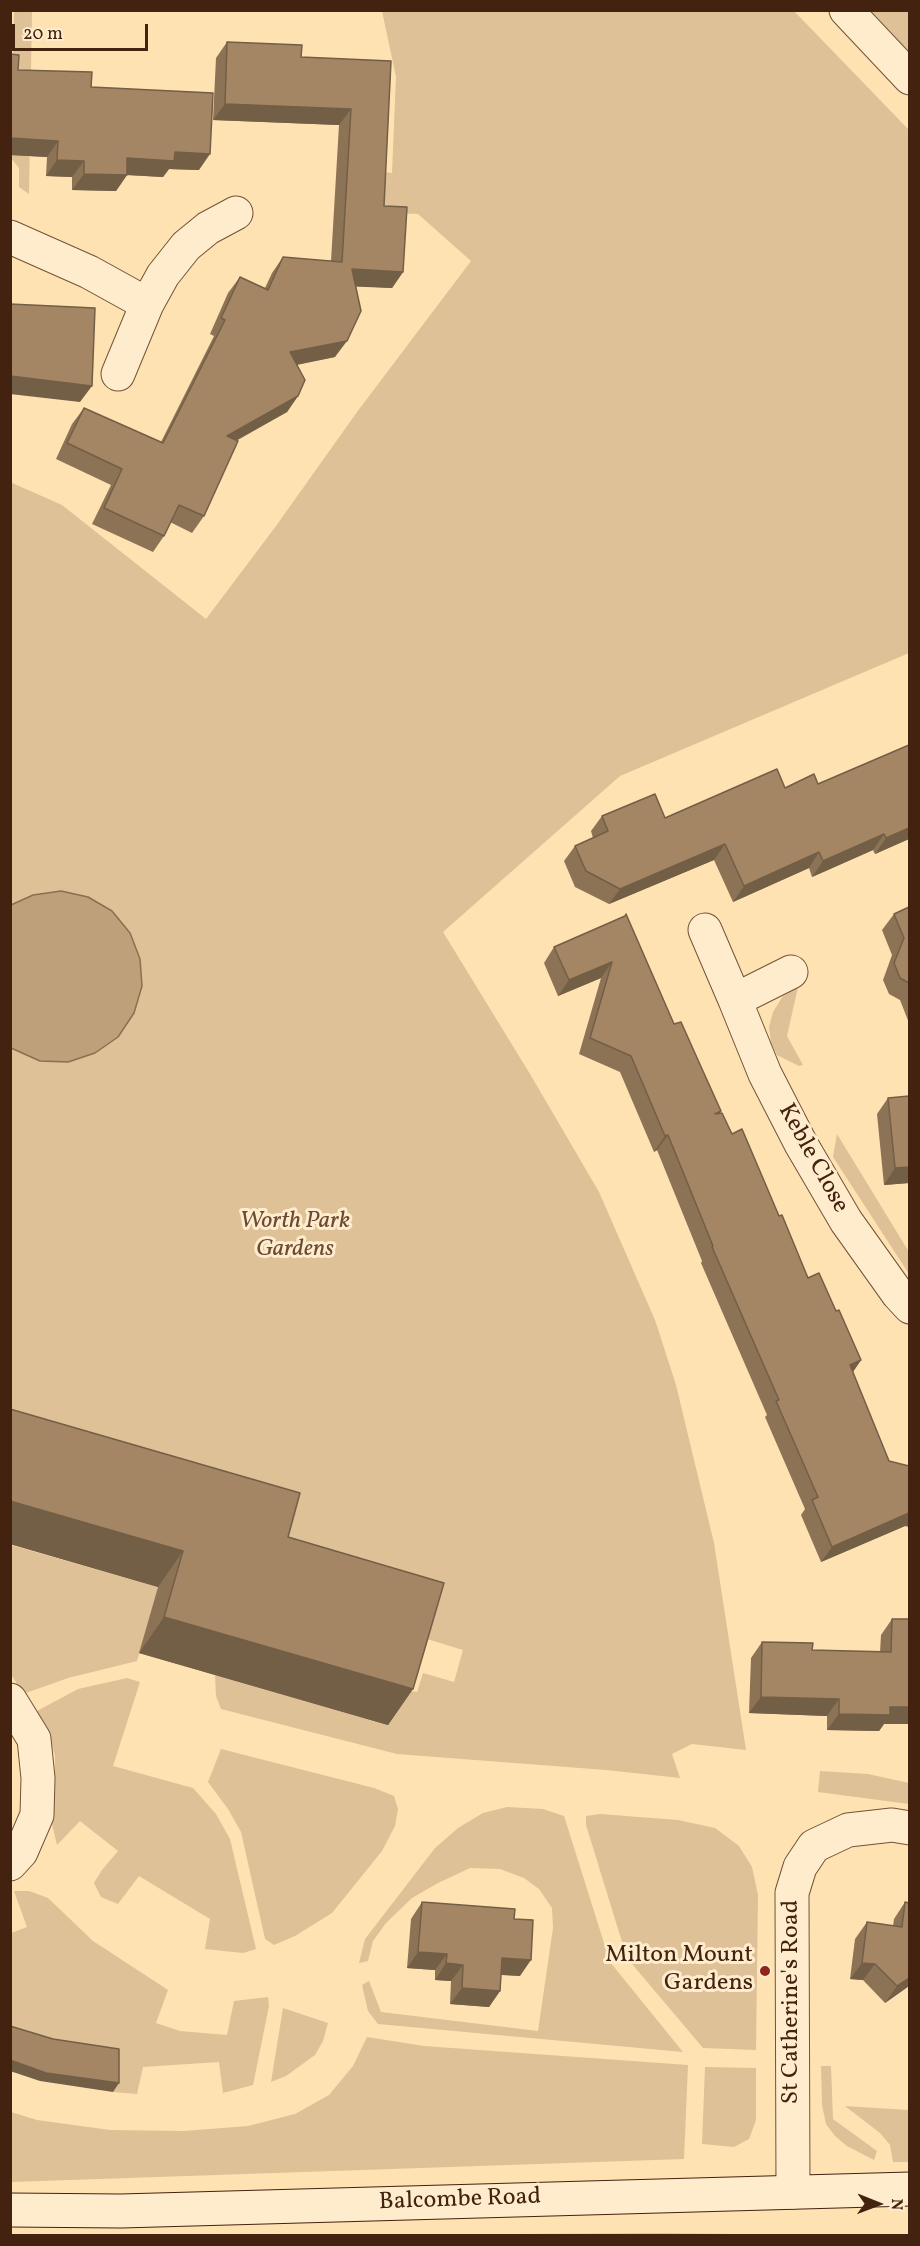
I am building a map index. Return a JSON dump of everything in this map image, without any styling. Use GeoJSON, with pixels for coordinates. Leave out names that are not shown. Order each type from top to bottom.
{"type":"FeatureCollection","features":[{"type":"Feature","properties":{"kind":"street"},"geometry":{"type":"LineString","coordinates":[[846,10],[909,78]]}},
{"type":"Feature","properties":{"kind":"street"},"geometry":{"type":"LineString","coordinates":[[118,374],[147,304],[163,275],[186,246],[208,228],[236,213]]}},
{"type":"Feature","properties":{"kind":"street"},"geometry":{"type":"LineString","coordinates":[[10,237],[89,272],[147,304]]}},
{"type":"Feature","properties":{"kind":"street","name":"Keble Close"},"geometry":{"type":"LineString","coordinates":[[705,930],[765,1074],[801,1144],[846,1221],[909,1307]]}},
{"type":"Feature","properties":{"kind":"street"},"geometry":{"type":"LineString","coordinates":[[735,1000],[791,972]]}},
{"type":"Feature","properties":{"kind":"street"},"geometry":{"type":"LineString","coordinates":[[10,1700],[34,1739],[38,1778],[37,1815],[21,1852],[10,1864]]}},
{"type":"Feature","properties":{"kind":"street","name":"St Catherine's Road"},"geometry":{"type":"LineString","coordinates":[[793,2192],[792,1893],[800,1867],[814,1846],[848,1830],[892,1825],[909,1828]]}},
{"type":"Feature","properties":{"kind":"street","name":"Balcombe Road"},"geometry":{"type":"LineString","coordinates":[[10,2210],[121,2211],[909,2189]]}},
{"type":"Feature","properties":{"kind":"green space"},"geometry":{"type":"Polygon","coordinates":[[[14,11],[32,11],[29,194],[19,187],[19,168],[11,158],[14,11]]]}},
{"type":"Feature","properties":{"kind":"green space","name":"Worth Park Gardens"},"geometry":{"type":"Polygon","coordinates":[[[382,11],[794,11],[909,130],[909,653],[620,776],[443,932],[599,1192],[655,1320],[676,1385],[714,1543],[746,1750],[692,1744],[672,1754],[680,1778],[397,1754],[221,1709],[216,1696],[215,1674],[417,1692],[423,1673],[454,1682],[463,1650],[414,1635],[11,1453],[10,482],[62,505],[206,619],[471,261],[418,214],[368,212],[374,171],[392,173],[396,77],[382,11]]]}},
{"type":"Feature","properties":{"kind":"green space"},"geometry":{"type":"Polygon","coordinates":[[[870,11],[909,11],[909,52],[870,11]]]}},
{"type":"Feature","properties":{"kind":"green space"},"geometry":{"type":"Polygon","coordinates":[[[798,987],[787,1036],[803,1065],[799,1066],[777,1055],[771,1043],[769,1027],[773,1012],[783,996],[798,987]]]}},
{"type":"Feature","properties":{"kind":"green space"},"geometry":{"type":"Polygon","coordinates":[[[837,1134],[909,1252],[909,1274],[833,1157],[837,1134]]]}},
{"type":"Feature","properties":{"kind":"green space"},"geometry":{"type":"Polygon","coordinates":[[[11,1545],[158,1587],[137,1661],[68,1678],[23,1694],[11,1674],[11,1545]]]}},
{"type":"Feature","properties":{"kind":"green space"},"geometry":{"type":"Polygon","coordinates":[[[127,1678],[140,1682],[113,1766],[193,1788],[216,1814],[230,1839],[256,1949],[243,1953],[205,1949],[210,1919],[139,1876],[118,1904],[101,1897],[94,1883],[118,1851],[80,1821],[57,1845],[52,1824],[55,1756],[48,1731],[37,1711],[78,1689],[127,1678]]]}},
{"type":"Feature","properties":{"kind":"green space"},"geometry":{"type":"Polygon","coordinates":[[[221,1749],[374,1788],[394,1796],[398,1809],[395,1826],[382,1851],[332,1913],[295,1936],[274,1945],[265,1939],[241,1832],[228,1809],[208,1782],[221,1749]]]}},
{"type":"Feature","properties":{"kind":"green space"},"geometry":{"type":"Polygon","coordinates":[[[820,1771],[868,1774],[909,1783],[909,1804],[818,1792],[820,1771]]]}},
{"type":"Feature","properties":{"kind":"green space"},"geometry":{"type":"Polygon","coordinates":[[[507,1807],[543,1809],[564,1816],[610,1962],[683,2052],[378,2024],[368,2011],[362,1985],[369,1981],[381,2012],[538,2031],[553,1928],[552,1908],[539,1889],[524,1878],[500,1869],[470,1868],[438,1883],[412,1898],[386,1923],[373,1941],[368,1961],[359,1963],[365,1939],[435,1848],[458,1828],[483,1813],[507,1807]]]}},
{"type":"Feature","properties":{"kind":"green space"},"geometry":{"type":"Polygon","coordinates":[[[600,1814],[678,1820],[715,1828],[739,1846],[752,1867],[758,1895],[756,2050],[703,2048],[627,1958],[586,1825],[586,1816],[600,1814]]]}},
{"type":"Feature","properties":{"kind":"green space"},"geometry":{"type":"Polygon","coordinates":[[[14,1891],[29,1891],[48,1898],[93,1941],[168,1990],[156,2023],[180,2031],[227,2035],[234,2001],[268,1997],[269,2006],[253,2085],[223,2093],[219,2062],[143,2067],[137,2094],[113,2092],[113,2057],[11,2036],[11,1933],[27,1927],[14,1891]]]}},
{"type":"Feature","properties":{"kind":"green space"},"geometry":{"type":"Polygon","coordinates":[[[283,2008],[328,2023],[323,2041],[315,2055],[286,2076],[271,2082],[283,2008]]]}},
{"type":"Feature","properties":{"kind":"green space"},"geometry":{"type":"Polygon","coordinates":[[[367,2037],[424,2046],[688,2065],[684,2159],[11,2182],[11,2112],[37,2120],[110,2130],[184,2131],[248,2126],[295,2114],[329,2095],[353,2066],[367,2037]]]}},
{"type":"Feature","properties":{"kind":"green space"},"geometry":{"type":"Polygon","coordinates":[[[821,2066],[831,2066],[833,2119],[877,2151],[874,2160],[847,2146],[826,2124],[822,2105],[821,2066]]]}},
{"type":"Feature","properties":{"kind":"green space"},"geometry":{"type":"Polygon","coordinates":[[[705,2067],[756,2068],[756,2120],[749,2139],[734,2147],[702,2144],[705,2067]]]}},
{"type":"Feature","properties":{"kind":"green space"},"geometry":{"type":"Polygon","coordinates":[[[845,2106],[909,2110],[909,2162],[893,2162],[890,2145],[880,2133],[845,2106]]]}},
{"type":"Feature","properties":{"kind":"green space"},"geometry":{"type":"Polygon","coordinates":[[[660,2233],[811,2235],[370,2235],[660,2233]]]}},
{"type":"Feature","properties":{"kind":"shaded area"},"geometry":{"type":"Polygon","coordinates":[[[61,891],[88,897],[112,911],[130,933],[140,959],[142,986],[134,1013],[118,1037],[95,1053],[68,1062],[40,1061],[11,1048],[11,905],[33,895],[61,891]]]}},
{"type":"Feature","properties":{"kind":"building"},"geometry":{"type":"Polygon","coordinates":[[[227,42],[302,45],[301,57],[391,61],[384,206],[407,207],[403,272],[352,269],[361,311],[347,341],[290,352],[305,380],[298,396],[227,436],[238,441],[204,516],[179,505],[164,536],[104,508],[122,469],[67,443],[84,408],[163,443],[225,320],[221,318],[240,277],[268,290],[283,257],[342,262],[351,109],[225,104],[227,42]]]}},
{"type":"Feature","properties":{"kind":"building"},"geometry":{"type":"Polygon","coordinates":[[[10,54],[19,55],[18,70],[92,72],[91,87],[213,93],[210,154],[175,152],[174,161],[127,158],[127,175],[84,174],[84,161],[57,160],[58,141],[10,138],[10,54]]]}},
{"type":"Feature","properties":{"kind":"building"},"geometry":{"type":"Polygon","coordinates":[[[10,304],[95,308],[92,386],[10,376],[10,304]]]}},
{"type":"Feature","properties":{"kind":"building"},"geometry":{"type":"Polygon","coordinates":[[[909,745],[909,828],[886,838],[884,834],[823,861],[819,852],[744,886],[725,844],[620,889],[586,871],[575,846],[608,831],[602,816],[655,794],[665,818],[777,769],[785,788],[814,774],[818,784],[909,745]]]}},
{"type":"Feature","properties":{"kind":"building"},"geometry":{"type":"Polygon","coordinates":[[[909,907],[909,983],[900,978],[894,963],[904,938],[894,914],[909,907]]]}},
{"type":"Feature","properties":{"kind":"building"},"geometry":{"type":"Polygon","coordinates":[[[626,914],[674,1024],[681,1022],[721,1111],[715,1114],[722,1113],[732,1134],[742,1129],[808,1278],[819,1273],[836,1311],[839,1310],[861,1360],[850,1365],[889,1461],[909,1466],[909,1513],[832,1547],[812,1500],[818,1497],[776,1401],[779,1400],[712,1247],[668,1135],[665,1136],[631,1056],[590,1038],[612,962],[569,980],[554,947],[626,914]]]}},
{"type":"Feature","properties":{"kind":"building"},"geometry":{"type":"Polygon","coordinates":[[[909,1096],[909,1167],[895,1168],[888,1098],[909,1096]]]}},
{"type":"Feature","properties":{"kind":"building"},"geometry":{"type":"Polygon","coordinates":[[[10,1409],[300,1493],[288,1537],[444,1583],[413,1689],[164,1617],[183,1551],[10,1501],[10,1409]]]}},
{"type":"Feature","properties":{"kind":"building"},"geometry":{"type":"Polygon","coordinates":[[[892,1619],[909,1619],[909,1707],[890,1707],[890,1715],[839,1714],[839,1699],[761,1697],[762,1642],[813,1643],[812,1650],[891,1652],[892,1619]]]}},
{"type":"Feature","properties":{"kind":"building"},"geometry":{"type":"Polygon","coordinates":[[[422,1902],[515,1909],[514,1919],[533,1920],[531,1960],[502,1958],[500,1991],[462,1988],[463,1965],[446,1963],[447,1954],[418,1952],[422,1902]]]}},
{"type":"Feature","properties":{"kind":"building"},"geometry":{"type":"Polygon","coordinates":[[[905,1902],[909,1903],[909,1978],[897,1986],[875,1964],[862,1963],[867,1922],[902,1927],[905,1902]]]}},
{"type":"Feature","properties":{"kind":"building"},"geometry":{"type":"Polygon","coordinates":[[[10,2026],[53,2039],[119,2049],[119,2083],[46,2073],[10,2060],[10,2026]]]}},
{"type":"Feature","properties":{"kind":"place","name":"Milton Mount Gardens"},"geometry":{"type":"Point","coordinates":[765,1971]}}]}
